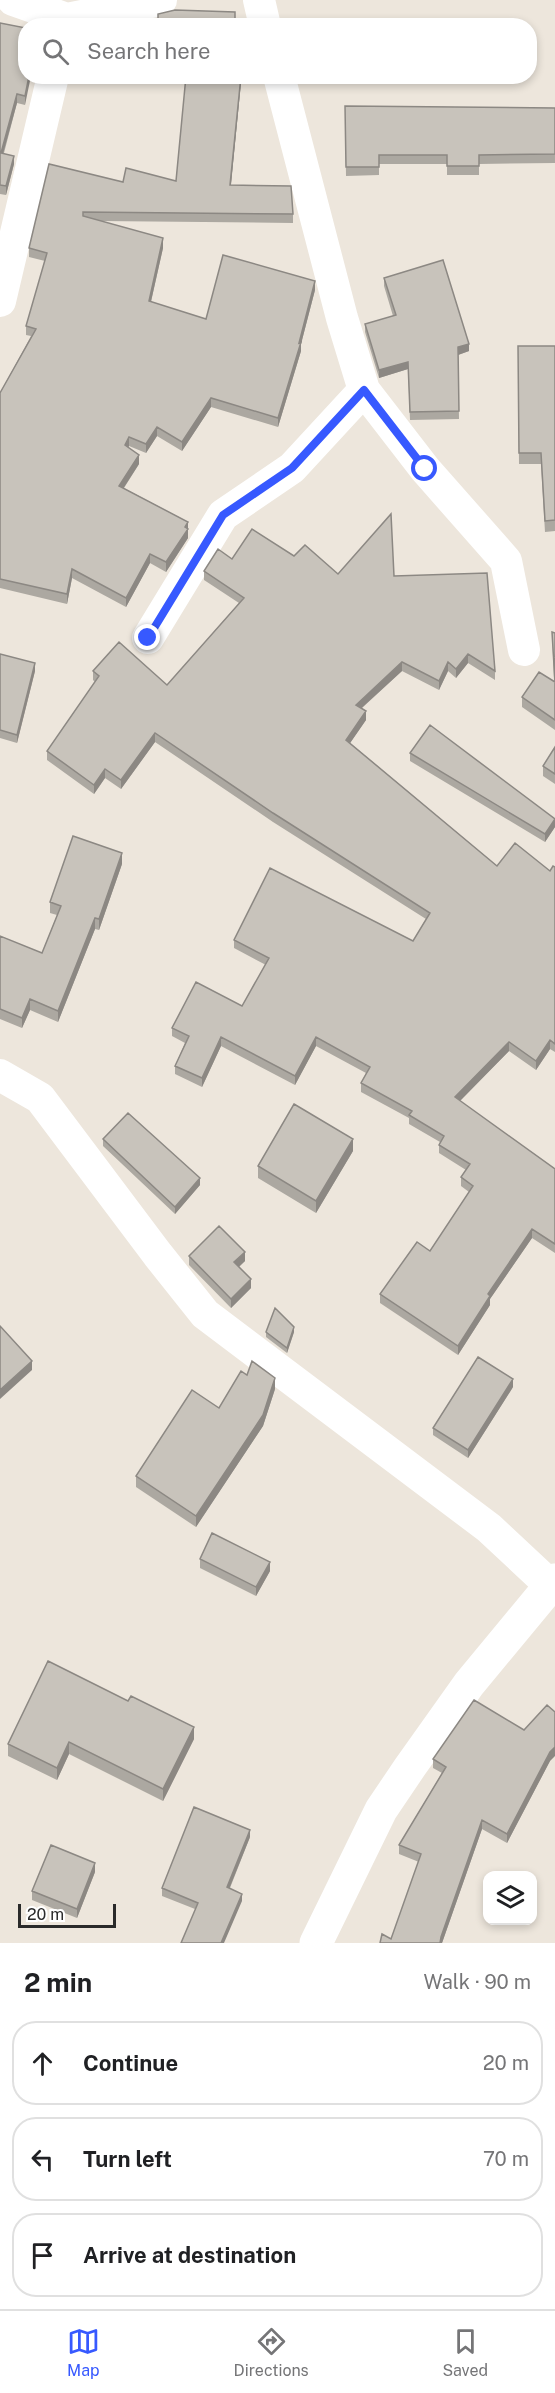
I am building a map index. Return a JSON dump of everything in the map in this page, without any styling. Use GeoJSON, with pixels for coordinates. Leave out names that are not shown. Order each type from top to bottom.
{"type":"FeatureCollection","features":[{"type":"Feature","properties":{"kind":"street"},"geometry":{"type":"LineString","coordinates":[[12,0],[56,18]]}},
{"type":"Feature","properties":{"kind":"street"},"geometry":{"type":"LineString","coordinates":[[83,18],[161,0]]}},
{"type":"Feature","properties":{"kind":"street"},"geometry":{"type":"LineString","coordinates":[[259,0],[263,18]]}},
{"type":"Feature","properties":{"kind":"street"},"geometry":{"type":"LineString","coordinates":[[0,301],[50,84]]}},
{"type":"Feature","properties":{"kind":"street"},"geometry":{"type":"LineString","coordinates":[[281,84],[342,318],[364,390],[425,469],[506,561],[524,650]]}},
{"type":"Feature","properties":{"kind":"street"},"geometry":{"type":"LineString","coordinates":[[148,638],[223,515],[292,468],[364,390]]}},
{"type":"Feature","properties":{"kind":"street"},"geometry":{"type":"LineString","coordinates":[[0,1075],[40,1098],[205,1314],[489,1528],[552,1582],[450,1709],[381,1810],[316,1943]]}},
{"type":"Feature","properties":{"kind":"building"},"geometry":{"type":"Polygon","coordinates":[[[175,10],[235,12],[235,18],[158,18],[158,14],[175,10]]]}},
{"type":"Feature","properties":{"kind":"building"},"geometry":{"type":"Polygon","coordinates":[[[0,23],[18,26],[18,84],[27,84],[25,96],[17,94],[1,153],[14,156],[6,186],[0,185],[0,23]]]}},
{"type":"Feature","properties":{"kind":"building"},"geometry":{"type":"Polygon","coordinates":[[[185,84],[240,84],[230,185],[291,186],[293,214],[83,212],[83,216],[163,238],[149,301],[206,319],[223,255],[315,281],[299,343],[301,342],[278,418],[211,398],[182,442],[157,427],[146,444],[129,437],[125,445],[139,455],[119,486],[188,522],[185,527],[188,529],[166,562],[150,554],[126,598],[72,569],[67,594],[0,579],[0,393],[36,329],[26,326],[47,253],[29,248],[49,164],[123,182],[126,168],[176,181],[185,84]]]}},
{"type":"Feature","properties":{"kind":"building"},"geometry":{"type":"Polygon","coordinates":[[[345,106],[555,108],[555,154],[479,155],[479,166],[447,166],[447,155],[379,155],[379,167],[346,167],[345,106]]]}},
{"type":"Feature","properties":{"kind":"building"},"geometry":{"type":"Polygon","coordinates":[[[443,260],[469,344],[458,347],[459,411],[410,412],[408,362],[379,370],[365,324],[396,315],[384,278],[443,260]]]}},
{"type":"Feature","properties":{"kind":"building"},"geometry":{"type":"Polygon","coordinates":[[[518,346],[555,346],[555,520],[545,521],[541,453],[519,453],[518,346]]]}},
{"type":"Feature","properties":{"kind":"building"},"geometry":{"type":"Polygon","coordinates":[[[391,514],[394,576],[487,573],[495,671],[468,654],[456,669],[448,662],[439,681],[402,662],[356,705],[366,711],[346,740],[497,866],[515,843],[550,871],[553,866],[555,867],[555,1044],[550,1040],[536,1061],[509,1042],[455,1097],[555,1169],[555,1244],[532,1229],[488,1294],[490,1296],[458,1346],[380,1294],[417,1242],[430,1251],[473,1186],[461,1177],[470,1164],[439,1145],[444,1136],[409,1115],[412,1111],[361,1083],[370,1067],[316,1037],[295,1076],[221,1037],[202,1078],[175,1066],[189,1036],[172,1028],[196,982],[242,1006],[269,958],[234,940],[270,868],[413,941],[430,913],[273,813],[155,733],[121,780],[105,769],[94,785],[47,751],[99,676],[93,671],[119,642],[167,685],[244,598],[204,571],[218,549],[232,559],[252,529],[294,556],[305,545],[338,574],[391,514]]]}},
{"type":"Feature","properties":{"kind":"building"},"geometry":{"type":"Polygon","coordinates":[[[552,632],[555,633],[555,682],[552,632]]]}},
{"type":"Feature","properties":{"kind":"building"},"geometry":{"type":"Polygon","coordinates":[[[0,654],[35,663],[17,735],[0,730],[0,654]]]}},
{"type":"Feature","properties":{"kind":"building"},"geometry":{"type":"Polygon","coordinates":[[[539,672],[555,682],[555,720],[522,697],[539,672]]]}},
{"type":"Feature","properties":{"kind":"building"},"geometry":{"type":"Polygon","coordinates":[[[430,725],[555,819],[545,834],[410,753],[430,725]]]}},
{"type":"Feature","properties":{"kind":"building"},"geometry":{"type":"Polygon","coordinates":[[[555,747],[555,774],[543,766],[555,747]]]}},
{"type":"Feature","properties":{"kind":"building"},"geometry":{"type":"Polygon","coordinates":[[[73,836],[122,853],[99,919],[95,918],[58,1011],[30,999],[22,1018],[0,1009],[0,936],[42,953],[61,906],[50,902],[73,836]]]}},
{"type":"Feature","properties":{"kind":"building"},"geometry":{"type":"Polygon","coordinates":[[[294,1104],[353,1139],[316,1201],[258,1166],[294,1104]]]}},
{"type":"Feature","properties":{"kind":"building"},"geometry":{"type":"Polygon","coordinates":[[[128,1113],[200,1178],[175,1207],[103,1139],[128,1113]]]}},
{"type":"Feature","properties":{"kind":"building"},"geometry":{"type":"Polygon","coordinates":[[[219,1226],[245,1252],[234,1262],[251,1279],[231,1299],[189,1256],[219,1226]]]}},
{"type":"Feature","properties":{"kind":"building"},"geometry":{"type":"Polygon","coordinates":[[[275,1308],[294,1327],[287,1348],[266,1332],[275,1308]]]}},
{"type":"Feature","properties":{"kind":"building"},"geometry":{"type":"Polygon","coordinates":[[[0,1326],[32,1361],[0,1390],[0,1326]]]}},
{"type":"Feature","properties":{"kind":"building"},"geometry":{"type":"Polygon","coordinates":[[[478,1357],[513,1379],[468,1450],[433,1428],[478,1357]]]}},
{"type":"Feature","properties":{"kind":"building"},"geometry":{"type":"Polygon","coordinates":[[[252,1361],[275,1378],[263,1415],[196,1516],[136,1476],[192,1390],[219,1408],[241,1371],[247,1375],[252,1361]]]}},
{"type":"Feature","properties":{"kind":"building"},"geometry":{"type":"Polygon","coordinates":[[[212,1533],[270,1562],[256,1587],[200,1559],[212,1533]]]}},
{"type":"Feature","properties":{"kind":"building"},"geometry":{"type":"Polygon","coordinates":[[[48,1661],[128,1701],[131,1696],[194,1727],[163,1789],[69,1742],[57,1768],[8,1744],[48,1661]]]}},
{"type":"Feature","properties":{"kind":"building"},"geometry":{"type":"Polygon","coordinates":[[[474,1700],[524,1730],[547,1705],[555,1712],[555,1747],[550,1752],[507,1834],[482,1820],[440,1943],[380,1943],[382,1934],[391,1939],[421,1854],[399,1845],[446,1767],[433,1759],[474,1700]]]}},
{"type":"Feature","properties":{"kind":"building"},"geometry":{"type":"Polygon","coordinates":[[[194,1807],[250,1830],[227,1887],[242,1894],[221,1943],[181,1943],[198,1903],[162,1888],[194,1807]]]}},
{"type":"Feature","properties":{"kind":"building"},"geometry":{"type":"Polygon","coordinates":[[[51,1845],[95,1863],[77,1909],[32,1891],[51,1845]]]}},
{"type":"Feature","properties":{"kind":"route"},"geometry":{"type":"LineString","coordinates":[[148,638],[223,515],[292,468],[364,390],[425,469]]}}]}
